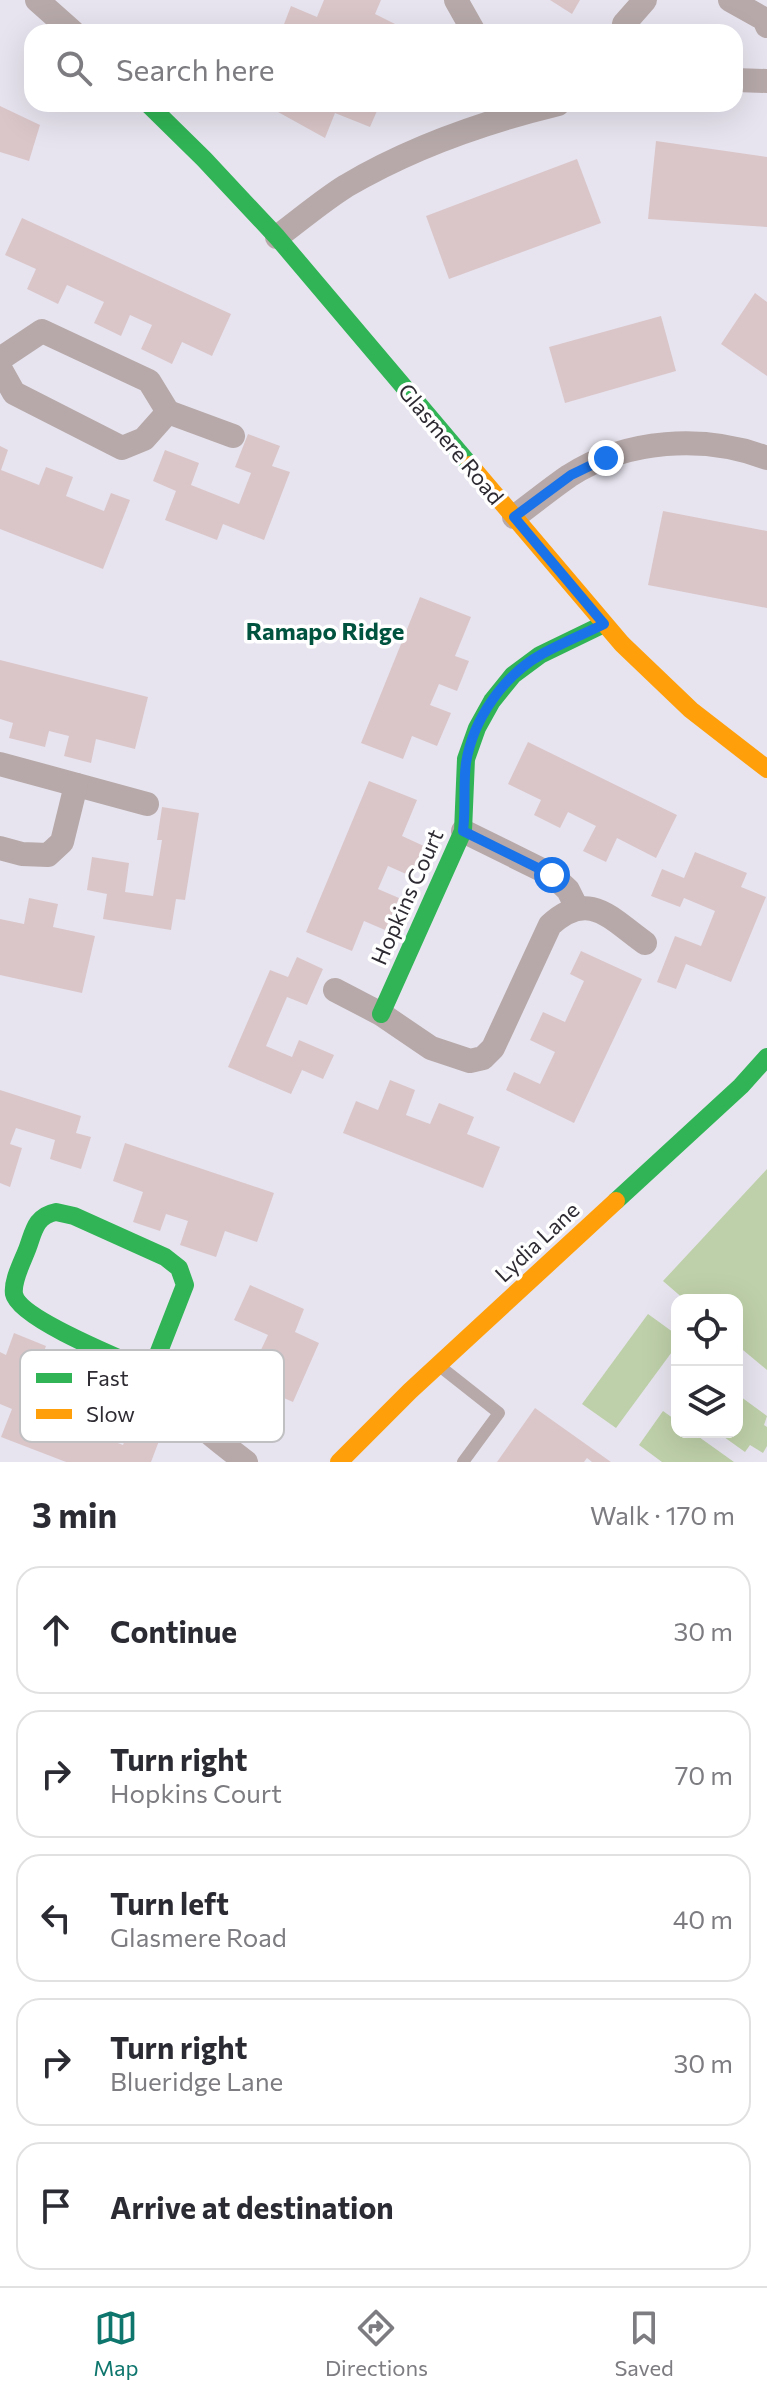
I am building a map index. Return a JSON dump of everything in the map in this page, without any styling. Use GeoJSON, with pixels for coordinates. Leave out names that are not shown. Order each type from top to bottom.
{"type":"FeatureCollection","features":[{"type":"Feature","properties":{"kind":"street"},"geometry":{"type":"LineString","coordinates":[[37,0],[64,24]]}},
{"type":"Feature","properties":{"kind":"street"},"geometry":{"type":"LineString","coordinates":[[456,0],[470,24]]}},
{"type":"Feature","properties":{"kind":"street"},"geometry":{"type":"LineString","coordinates":[[624,24],[645,0]]}},
{"type":"Feature","properties":{"kind":"street"},"geometry":{"type":"LineString","coordinates":[[730,0],[764,19],[767,26]]}},
{"type":"Feature","properties":{"kind":"street"},"geometry":{"type":"LineString","coordinates":[[743,80],[767,81]]}},
{"type":"Feature","properties":{"kind":"street","name":"Glasmere Road"},"geometry":{"type":"LineString","coordinates":[[156,112],[277,237],[604,624],[673,696],[727,741],[767,769]]}},
{"type":"Feature","properties":{"kind":"street"},"geometry":{"type":"LineString","coordinates":[[277,237],[344,188],[398,157],[447,137],[492,113]]}},
{"type":"Feature","properties":{"kind":"street"},"geometry":{"type":"LineString","coordinates":[[0,359],[42,331],[149,381],[168,412],[233,436]]}},
{"type":"Feature","properties":{"kind":"street"},"geometry":{"type":"LineString","coordinates":[[0,368],[14,393],[122,448],[144,439],[168,412]]}},
{"type":"Feature","properties":{"kind":"street"},"geometry":{"type":"LineString","coordinates":[[514,517],[571,475],[606,458],[643,447],[682,443],[724,446],[767,458]]}},
{"type":"Feature","properties":{"kind":"street","name":"Hopkins Court"},"geometry":{"type":"LineString","coordinates":[[381,1014],[463,831],[466,759],[477,728],[492,701],[513,675],[540,655],[604,624]]}},
{"type":"Feature","properties":{"kind":"street"},"geometry":{"type":"LineString","coordinates":[[0,764],[147,804]]}},
{"type":"Feature","properties":{"kind":"street"},"geometry":{"type":"LineString","coordinates":[[0,848],[22,854],[48,855],[62,842],[76,785]]}},
{"type":"Feature","properties":{"kind":"street"},"geometry":{"type":"LineString","coordinates":[[463,831],[552,875],[568,890],[577,908]]}},
{"type":"Feature","properties":{"kind":"street"},"geometry":{"type":"LineString","coordinates":[[335,990],[381,1014],[431,1048],[470,1061],[483,1058],[493,1048],[550,925],[563,913],[577,908],[595,908],[645,943]]}},
{"type":"Feature","properties":{"kind":"street","name":"Lydia Lane"},"geometry":{"type":"LineString","coordinates":[[339,1462],[439,1365],[741,1086],[767,1057]]}},
{"type":"Feature","properties":{"kind":"street"},"geometry":{"type":"LineString","coordinates":[[105,1350],[39,1319],[17,1304],[14,1286],[37,1222],[46,1214],[56,1212],[74,1216],[165,1257],[182,1272],[185,1285],[160,1350]]}},
{"type":"Feature","properties":{"kind":"street"},"geometry":{"type":"LineString","coordinates":[[221,1442],[246,1462]]}},
{"type":"Feature","properties":{"kind":"lane"},"geometry":{"type":"LineString","coordinates":[[439,1365],[499,1413],[463,1462]]}},
{"type":"Feature","properties":{"kind":"green space"},"geometry":{"type":"Polygon","coordinates":[[[767,1169],[767,1370],[743,1350],[743,1294],[678,1294],[663,1281],[767,1169]]]}},
{"type":"Feature","properties":{"kind":"green space"},"geometry":{"type":"Polygon","coordinates":[[[648,1314],[671,1331],[671,1353],[616,1428],[582,1404],[648,1314]]]}},
{"type":"Feature","properties":{"kind":"green space"},"geometry":{"type":"Polygon","coordinates":[[[743,1398],[767,1416],[764,1425],[767,1427],[767,1446],[763,1453],[750,1445],[745,1452],[725,1438],[743,1438],[743,1398]]]}},
{"type":"Feature","properties":{"kind":"green space"},"geometry":{"type":"Polygon","coordinates":[[[663,1411],[671,1417],[671,1438],[700,1438],[734,1462],[662,1462],[639,1445],[663,1411]]]}},
{"type":"Feature","properties":{"kind":"building"},"geometry":{"type":"Polygon","coordinates":[[[324,0],[381,0],[375,14],[395,24],[284,24],[291,6],[317,17],[324,0]]]}},
{"type":"Feature","properties":{"kind":"building"},"geometry":{"type":"Polygon","coordinates":[[[550,0],[580,0],[572,14],[550,0]]]}},
{"type":"Feature","properties":{"kind":"building"},"geometry":{"type":"Polygon","coordinates":[[[0,106],[40,125],[29,161],[0,152],[0,106]]]}},
{"type":"Feature","properties":{"kind":"building"},"geometry":{"type":"Polygon","coordinates":[[[278,112],[377,112],[370,127],[335,113],[325,138],[278,112]]]}},
{"type":"Feature","properties":{"kind":"building"},"geometry":{"type":"Polygon","coordinates":[[[656,141],[767,157],[767,227],[648,219],[656,141]]]}},
{"type":"Feature","properties":{"kind":"building"},"geometry":{"type":"Polygon","coordinates":[[[577,159],[601,223],[449,279],[426,216],[577,159]]]}},
{"type":"Feature","properties":{"kind":"building"},"geometry":{"type":"Polygon","coordinates":[[[22,218],[231,314],[212,356],[182,342],[172,364],[141,349],[152,325],[130,315],[121,336],[94,323],[104,302],[67,285],[58,304],[27,289],[36,269],[5,255],[22,218]]]}},
{"type":"Feature","properties":{"kind":"building"},"geometry":{"type":"Polygon","coordinates":[[[755,293],[767,302],[767,376],[721,344],[755,293]]]}},
{"type":"Feature","properties":{"kind":"building"},"geometry":{"type":"Polygon","coordinates":[[[661,316],[676,371],[565,403],[549,347],[661,316]]]}},
{"type":"Feature","properties":{"kind":"building"},"geometry":{"type":"Polygon","coordinates":[[[248,434],[280,446],[272,466],[290,472],[264,540],[223,524],[217,540],[165,520],[176,491],[153,481],[165,450],[199,463],[191,485],[239,504],[251,473],[235,467],[248,434]]]}},
{"type":"Feature","properties":{"kind":"building"},"geometry":{"type":"Polygon","coordinates":[[[0,446],[8,450],[1,470],[39,485],[46,467],[73,477],[66,496],[104,511],[111,493],[130,500],[103,569],[0,529],[0,446]]]}},
{"type":"Feature","properties":{"kind":"building"},"geometry":{"type":"Polygon","coordinates":[[[663,511],[767,531],[767,608],[648,585],[663,511]]]}},
{"type":"Feature","properties":{"kind":"building"},"geometry":{"type":"Polygon","coordinates":[[[420,597],[471,617],[455,656],[469,661],[457,691],[439,684],[430,705],[451,713],[437,746],[412,736],[403,759],[361,743],[420,597]]]}},
{"type":"Feature","properties":{"kind":"building"},"geometry":{"type":"Polygon","coordinates":[[[0,660],[148,697],[135,749],[96,739],[91,763],[64,756],[69,736],[49,731],[45,747],[9,738],[13,723],[0,719],[0,660]]]}},
{"type":"Feature","properties":{"kind":"building"},"geometry":{"type":"Polygon","coordinates":[[[528,742],[677,815],[656,858],[617,838],[606,862],[583,851],[596,826],[568,812],[560,828],[534,815],[541,800],[508,784],[528,742]]]}},
{"type":"Feature","properties":{"kind":"building"},"geometry":{"type":"Polygon","coordinates":[[[369,781],[417,800],[402,836],[426,847],[413,877],[388,866],[378,889],[399,898],[385,930],[364,921],[352,951],[306,932],[369,781]]]}},
{"type":"Feature","properties":{"kind":"building"},"geometry":{"type":"Polygon","coordinates":[[[162,807],[199,813],[185,900],[176,899],[171,930],[103,919],[107,894],[87,890],[92,857],[129,863],[125,892],[153,896],[162,840],[157,840],[162,807]]]}},
{"type":"Feature","properties":{"kind":"building"},"geometry":{"type":"Polygon","coordinates":[[[695,852],[747,873],[741,887],[766,897],[731,982],[686,964],[676,989],[657,982],[675,936],[701,946],[715,911],[684,898],[680,907],[651,896],[662,869],[684,878],[695,852]]]}},
{"type":"Feature","properties":{"kind":"building"},"geometry":{"type":"Polygon","coordinates":[[[29,898],[58,904],[53,927],[95,936],[82,993],[0,975],[0,919],[24,924],[29,898]]]}},
{"type":"Feature","properties":{"kind":"building"},"geometry":{"type":"Polygon","coordinates":[[[581,951],[642,979],[574,1123],[506,1090],[514,1072],[540,1084],[555,1052],[530,1040],[543,1012],[565,1022],[584,981],[570,974],[581,951]]]}},
{"type":"Feature","properties":{"kind":"building"},"geometry":{"type":"Polygon","coordinates":[[[297,957],[323,969],[307,1005],[287,997],[266,1046],[292,1057],[299,1040],[334,1055],[323,1079],[302,1070],[291,1094],[228,1067],[270,970],[288,977],[297,957]]]}},
{"type":"Feature","properties":{"kind":"building"},"geometry":{"type":"Polygon","coordinates":[[[390,1080],[415,1090],[406,1115],[430,1124],[439,1103],[474,1117],[467,1134],[500,1147],[483,1188],[343,1133],[356,1101],[378,1110],[390,1080]]]}},
{"type":"Feature","properties":{"kind":"building"},"geometry":{"type":"Polygon","coordinates":[[[0,1090],[81,1116],[76,1133],[91,1137],[81,1169],[50,1159],[55,1140],[16,1128],[10,1144],[22,1148],[10,1187],[0,1183],[0,1090]]]}},
{"type":"Feature","properties":{"kind":"building"},"geometry":{"type":"Polygon","coordinates":[[[125,1143],[274,1193],[257,1242],[225,1231],[216,1257],[180,1245],[188,1221],[166,1214],[160,1231],[133,1222],[143,1192],[113,1181],[125,1143]]]}},
{"type":"Feature","properties":{"kind":"building"},"geometry":{"type":"Polygon","coordinates":[[[250,1285],[304,1309],[295,1332],[319,1343],[293,1402],[284,1398],[284,1350],[261,1350],[268,1335],[234,1320],[250,1285]]]}},
{"type":"Feature","properties":{"kind":"building"},"geometry":{"type":"Polygon","coordinates":[[[14,1333],[46,1346],[44,1350],[20,1350],[20,1442],[115,1442],[123,1445],[124,1442],[159,1442],[151,1462],[66,1462],[1,1437],[12,1409],[0,1404],[0,1352],[6,1355],[14,1333]]]}},
{"type":"Feature","properties":{"kind":"building"},"geometry":{"type":"Polygon","coordinates":[[[535,1408],[611,1462],[592,1462],[587,1458],[584,1462],[497,1462],[535,1408]]]}},
{"type":"Feature","properties":{"kind":"traffic: fast"},"geometry":{"type":"LineString","coordinates":[[156,112],[277,237],[470,465]]}},
{"type":"Feature","properties":{"kind":"traffic: fast"},"geometry":{"type":"LineString","coordinates":[[381,1014],[463,831],[466,759],[477,728],[492,701],[513,675],[540,655],[604,624]]}},
{"type":"Feature","properties":{"kind":"traffic: fast"},"geometry":{"type":"LineString","coordinates":[[616,1201],[741,1086],[767,1057]]}},
{"type":"Feature","properties":{"kind":"traffic: fast"},"geometry":{"type":"LineString","coordinates":[[56,1212],[74,1216],[165,1257],[179,1268],[185,1285],[160,1350]]}},
{"type":"Feature","properties":{"kind":"traffic: fast"},"geometry":{"type":"LineString","coordinates":[[56,1212],[40,1220],[34,1230],[16,1277],[14,1294],[20,1304],[34,1315],[100,1350]]}},
{"type":"Feature","properties":{"kind":"traffic: slow"},"geometry":{"type":"LineString","coordinates":[[470,465],[622,644],[691,710],[767,769]]}},
{"type":"Feature","properties":{"kind":"traffic: slow"},"geometry":{"type":"LineString","coordinates":[[339,1462],[410,1391],[616,1201]]}},
{"type":"Feature","properties":{"kind":"district","name":"Ramapo Ridge"},"geometry":{"type":"Point","coordinates":[325,632]}},
{"type":"Feature","properties":{"kind":"route"},"geometry":{"type":"LineString","coordinates":[[552,875],[463,831],[466,759],[477,728],[492,701],[513,675],[540,655],[604,624],[514,517],[571,475],[606,458]]}}]}
